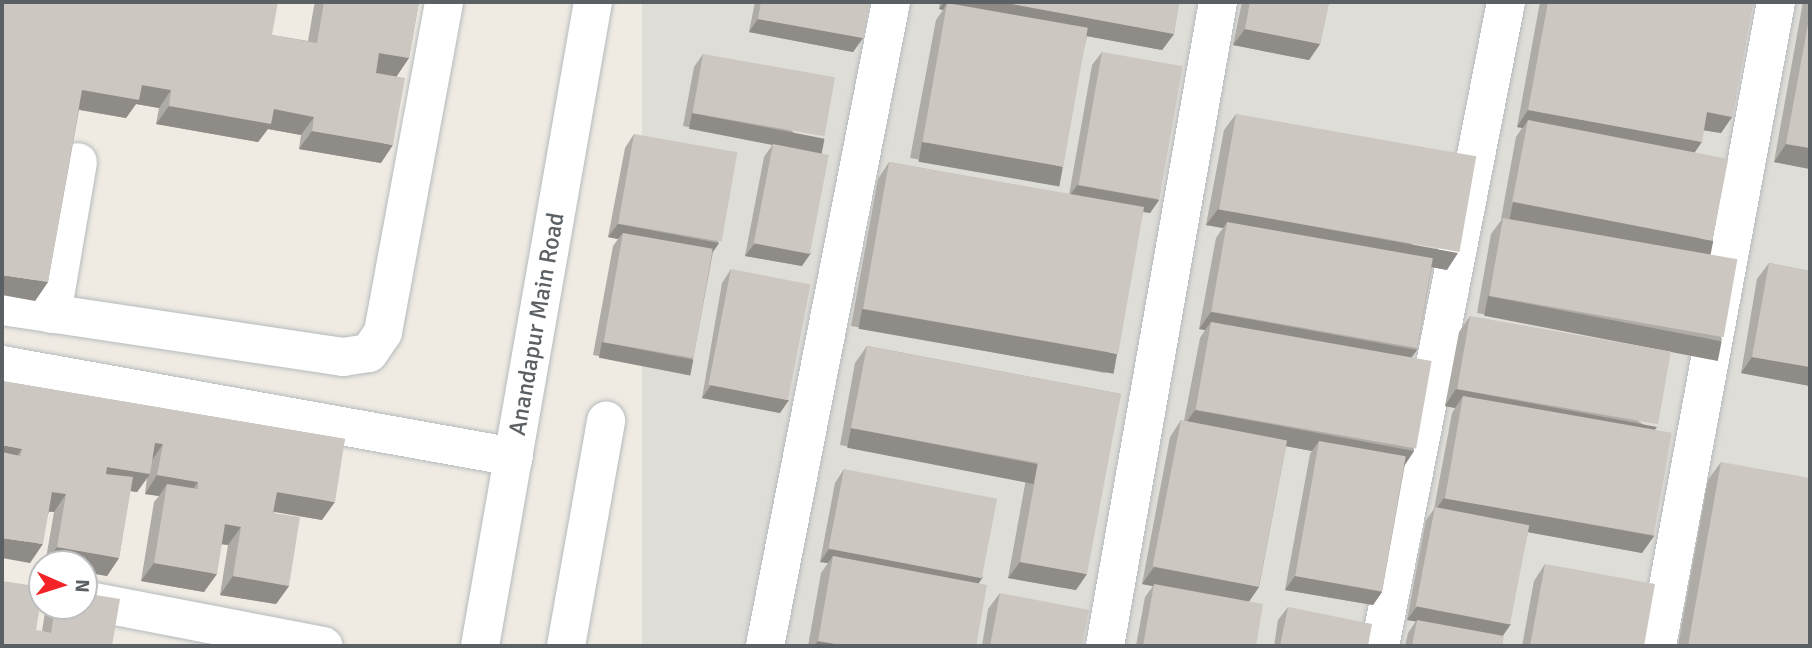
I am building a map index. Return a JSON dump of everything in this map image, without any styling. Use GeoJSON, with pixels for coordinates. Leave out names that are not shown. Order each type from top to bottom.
{"type":"FeatureCollection","features":[{"type":"Feature","properties":{"kind":"street"},"geometry":{"type":"LineString","coordinates":[[2,306],[343,357],[369,354],[383,332],[444,2]]}},
{"type":"Feature","properties":{"kind":"street","name":"Anandapur Main Road"},"geometry":{"type":"LineString","coordinates":[[480,646],[593,2]]}},
{"type":"Feature","properties":{"kind":"street"},"geometry":{"type":"LineString","coordinates":[[765,646],[891,2]]}},
{"type":"Feature","properties":{"kind":"street"},"geometry":{"type":"LineString","coordinates":[[1105,646],[1218,2]]}},
{"type":"Feature","properties":{"kind":"street"},"geometry":{"type":"LineString","coordinates":[[1380,646],[1506,2]]}},
{"type":"Feature","properties":{"kind":"street"},"geometry":{"type":"LineString","coordinates":[[1657,646],[1776,2]]}},
{"type":"Feature","properties":{"kind":"street"},"geometry":{"type":"LineString","coordinates":[[52,314],[78,162]]}},
{"type":"Feature","properties":{"kind":"street"},"geometry":{"type":"LineString","coordinates":[[2,365],[514,457]]}},
{"type":"Feature","properties":{"kind":"street"},"geometry":{"type":"LineString","coordinates":[[566,646],[606,421]]}},
{"type":"Feature","properties":{"kind":"street"},"geometry":{"type":"LineString","coordinates":[[98,604],[200,634],[324,646]]}},
{"type":"Feature","properties":{"kind":"shaded area"},"geometry":{"type":"Polygon","coordinates":[[[642,2],[1810,2],[1810,646],[642,646],[642,2]]]}},
{"type":"Feature","properties":{"kind":"building"},"geometry":{"type":"Polygon","coordinates":[[[2,2],[278,2],[272,35],[317,43],[324,2],[419,2],[409,58],[379,53],[376,73],[405,78],[393,145],[312,131],[314,117],[274,109],[271,124],[169,106],[171,90],[142,85],[139,100],[82,90],[48,282],[2,275],[2,2]]]}},
{"type":"Feature","properties":{"kind":"building"},"geometry":{"type":"Polygon","coordinates":[[[761,2],[869,2],[863,38],[758,19],[761,2]]]}},
{"type":"Feature","properties":{"kind":"building"},"geometry":{"type":"Polygon","coordinates":[[[1001,2],[1179,2],[1174,34],[1001,2]]]}},
{"type":"Feature","properties":{"kind":"building"},"geometry":{"type":"Polygon","coordinates":[[[1250,2],[1329,2],[1320,44],[1245,29],[1250,2]]]}},
{"type":"Feature","properties":{"kind":"building"},"geometry":{"type":"Polygon","coordinates":[[[1548,2],[1753,2],[1732,117],[1707,112],[1702,142],[1528,110],[1548,2]]]}},
{"type":"Feature","properties":{"kind":"building"},"geometry":{"type":"Polygon","coordinates":[[[947,3],[1088,28],[1063,167],[923,142],[947,3]]]}},
{"type":"Feature","properties":{"kind":"building"},"geometry":{"type":"Polygon","coordinates":[[[1810,13],[1810,148],[1786,144],[1810,13]]]}},
{"type":"Feature","properties":{"kind":"building"},"geometry":{"type":"Polygon","coordinates":[[[1102,52],[1183,66],[1159,199],[1079,185],[1102,52]]]}},
{"type":"Feature","properties":{"kind":"building"},"geometry":{"type":"Polygon","coordinates":[[[703,54],[835,77],[825,136],[693,113],[703,54]]]}},
{"type":"Feature","properties":{"kind":"building"},"geometry":{"type":"Polygon","coordinates":[[[1236,114],[1476,156],[1459,252],[1219,210],[1236,114]]]}},
{"type":"Feature","properties":{"kind":"building"},"geometry":{"type":"Polygon","coordinates":[[[1528,120],[1728,159],[1712,240],[1512,201],[1528,120]]]}},
{"type":"Feature","properties":{"kind":"building"},"geometry":{"type":"Polygon","coordinates":[[[634,134],[737,152],[722,242],[618,224],[634,134]]]}},
{"type":"Feature","properties":{"kind":"building"},"geometry":{"type":"Polygon","coordinates":[[[773,144],[829,155],[810,254],[754,243],[773,144]]]}},
{"type":"Feature","properties":{"kind":"building"},"geometry":{"type":"Polygon","coordinates":[[[889,162],[1144,207],[1118,354],[863,309],[889,162]]]}},
{"type":"Feature","properties":{"kind":"building"},"geometry":{"type":"Polygon","coordinates":[[[1503,218],[1737,259],[1724,337],[1489,296],[1503,218]]]}},
{"type":"Feature","properties":{"kind":"building"},"geometry":{"type":"Polygon","coordinates":[[[1227,222],[1433,258],[1417,348],[1211,312],[1227,222]]]}},
{"type":"Feature","properties":{"kind":"building"},"geometry":{"type":"Polygon","coordinates":[[[623,233],[713,249],[693,358],[604,342],[623,233]]]}},
{"type":"Feature","properties":{"kind":"building"},"geometry":{"type":"Polygon","coordinates":[[[1769,263],[1810,271],[1810,367],[1752,357],[1769,263]]]}},
{"type":"Feature","properties":{"kind":"building"},"geometry":{"type":"Polygon","coordinates":[[[731,269],[811,284],[788,400],[708,385],[731,269]]]}},
{"type":"Feature","properties":{"kind":"building"},"geometry":{"type":"Polygon","coordinates":[[[1470,316],[1671,351],[1658,424],[1457,389],[1470,316]]]}},
{"type":"Feature","properties":{"kind":"building"},"geometry":{"type":"Polygon","coordinates":[[[1211,322],[1432,361],[1416,449],[1196,410],[1211,322]]]}},
{"type":"Feature","properties":{"kind":"building"},"geometry":{"type":"Polygon","coordinates":[[[867,346],[1121,394],[1087,574],[1020,562],[1038,463],[851,428],[867,346]]]}},
{"type":"Feature","properties":{"kind":"building"},"geometry":{"type":"Polygon","coordinates":[[[2,381],[345,439],[335,502],[277,492],[273,513],[300,517],[289,586],[233,576],[241,527],[225,524],[217,574],[154,563],[167,484],[198,489],[198,482],[157,475],[163,444],[155,443],[150,474],[107,467],[106,474],[133,477],[119,558],[98,554],[98,550],[57,547],[66,494],[52,492],[43,544],[2,538],[2,452],[20,456],[22,449],[2,445],[2,381]]]}},
{"type":"Feature","properties":{"kind":"building"},"geometry":{"type":"Polygon","coordinates":[[[1463,396],[1672,433],[1654,535],[1445,498],[1463,396]]]}},
{"type":"Feature","properties":{"kind":"building"},"geometry":{"type":"Polygon","coordinates":[[[1181,420],[1287,441],[1259,587],[1153,566],[1181,420]]]}},
{"type":"Feature","properties":{"kind":"building"},"geometry":{"type":"Polygon","coordinates":[[[1319,441],[1406,456],[1382,591],[1295,576],[1319,441]]]}},
{"type":"Feature","properties":{"kind":"building"},"geometry":{"type":"Polygon","coordinates":[[[1721,462],[1810,478],[1810,646],[1688,646],[1721,462]]]}},
{"type":"Feature","properties":{"kind":"building"},"geometry":{"type":"Polygon","coordinates":[[[844,469],[997,499],[982,578],[829,549],[844,469]]]}},
{"type":"Feature","properties":{"kind":"building"},"geometry":{"type":"Polygon","coordinates":[[[1435,507],[1529,525],[1510,624],[1416,606],[1435,507]]]}},
{"type":"Feature","properties":{"kind":"building"},"geometry":{"type":"Polygon","coordinates":[[[833,556],[987,585],[976,646],[847,646],[818,641],[833,556]]]}},
{"type":"Feature","properties":{"kind":"building"},"geometry":{"type":"Polygon","coordinates":[[[1545,564],[1655,584],[1644,646],[1530,646],[1545,564]]]}},
{"type":"Feature","properties":{"kind":"building"},"geometry":{"type":"Polygon","coordinates":[[[2,581],[28,585],[28,620],[38,620],[36,630],[51,633],[53,620],[98,620],[98,595],[120,599],[112,646],[2,646],[2,581]]]}},
{"type":"Feature","properties":{"kind":"building"},"geometry":{"type":"Polygon","coordinates":[[[1154,584],[1263,604],[1256,646],[1143,646],[1154,584]]]}},
{"type":"Feature","properties":{"kind":"building"},"geometry":{"type":"Polygon","coordinates":[[[1000,593],[1089,610],[1082,646],[990,646],[1000,593]]]}},
{"type":"Feature","properties":{"kind":"building"},"geometry":{"type":"Polygon","coordinates":[[[1288,607],[1372,624],[1368,646],[1280,646],[1288,607]]]}},
{"type":"Feature","properties":{"kind":"building"},"geometry":{"type":"Polygon","coordinates":[[[1417,620],[1504,636],[1502,646],[1412,646],[1417,620]]]}}]}
